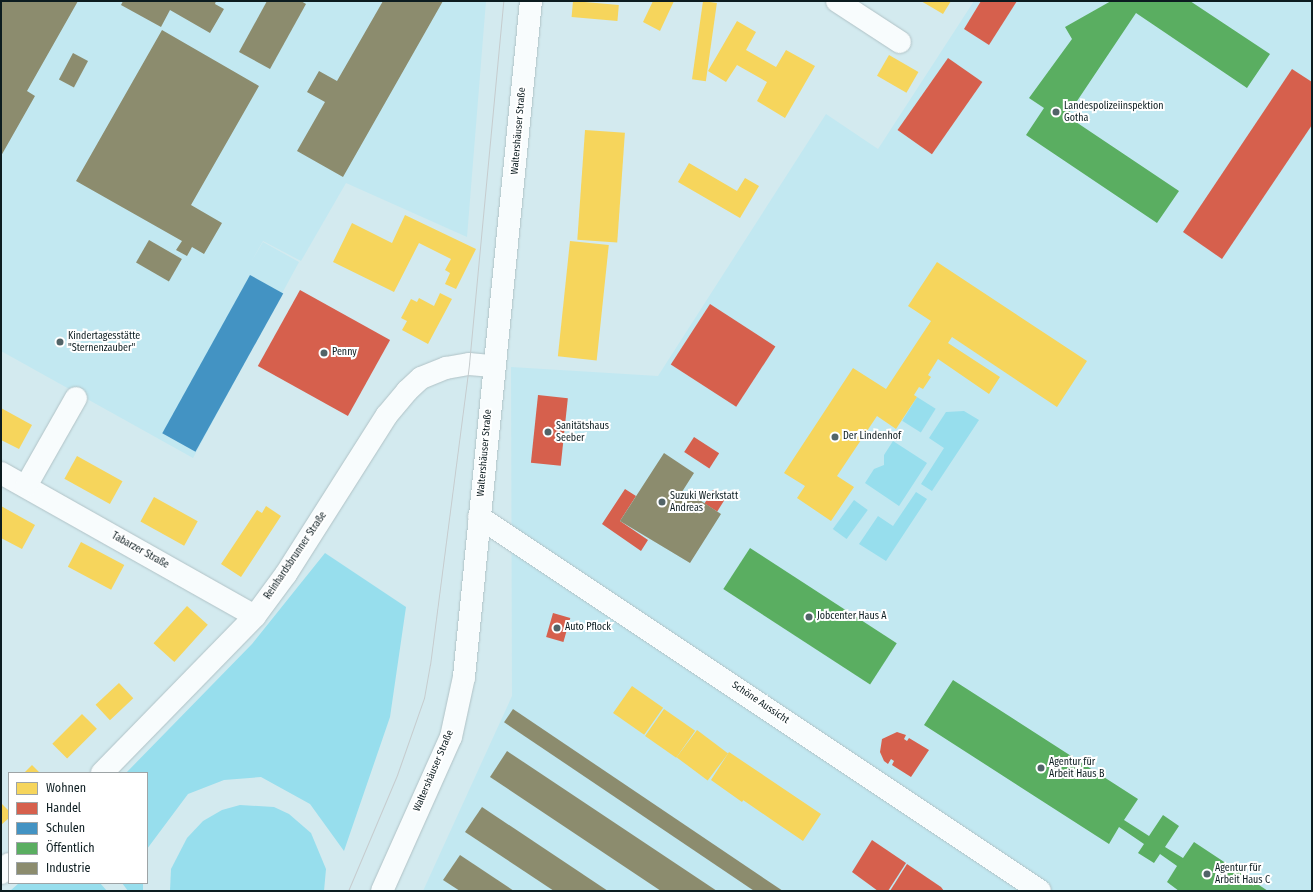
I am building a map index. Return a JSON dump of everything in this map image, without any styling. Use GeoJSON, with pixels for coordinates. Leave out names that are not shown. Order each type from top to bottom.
{"type":"FeatureCollection","features":[{"type":"Feature","properties":{"kind":"street","name":"Waltershäuser Straße"},"geometry":{"type":"LineString","coordinates":[[382,891],[451,737],[469,645],[502,266],[514,188],[531,1]]}},
{"type":"Feature","properties":{"kind":"street"},"geometry":{"type":"LineString","coordinates":[[837,1],[900,42]]}},
{"type":"Feature","properties":{"kind":"street","name":"Reinhardsbrunner Straße"},"geometry":{"type":"LineString","coordinates":[[103,772],[255,616],[286,574],[387,415],[407,391],[421,378],[446,368],[469,364],[493,366]]}},
{"type":"Feature","properties":{"kind":"street"},"geometry":{"type":"LineString","coordinates":[[26,486],[76,398]]}},
{"type":"Feature","properties":{"kind":"street","name":"Tabarzer Straße"},"geometry":{"type":"LineString","coordinates":[[1,473],[255,616]]}},
{"type":"Feature","properties":{"kind":"street","name":"Schöne Aussicht"},"geometry":{"type":"LineString","coordinates":[[479,517],[1040,891]]}},
{"type":"Feature","properties":{"kind":"street"},"geometry":{"type":"LineString","coordinates":[[1,873],[8,865]]}},
{"type":"Feature","properties":{"kind":"shaded area"},"geometry":{"type":"Polygon","coordinates":[[[1,1],[486,1],[467,237],[346,183],[301,261],[263,241],[251,262],[263,242],[299,262],[193,458],[1,351],[1,1]]]}},
{"type":"Feature","properties":{"kind":"shaded area"},"geometry":{"type":"Polygon","coordinates":[[[974,1],[1312,1],[1312,891],[423,891],[512,696],[511,367],[658,376],[826,114],[878,149],[974,1]]]}},
{"type":"Feature","properties":{"kind":"shaded area"},"geometry":{"type":"Polygon","coordinates":[[[917,397],[936,409],[921,432],[902,421],[917,397]]]}},
{"type":"Feature","properties":{"kind":"shaded area"},"geometry":{"type":"Polygon","coordinates":[[[964,411],[979,420],[932,491],[921,484],[944,448],[929,438],[946,412],[964,411]]]}},
{"type":"Feature","properties":{"kind":"shaded area"},"geometry":{"type":"Polygon","coordinates":[[[893,441],[927,463],[899,506],[865,483],[874,469],[884,465],[884,455],[893,441]]]}},
{"type":"Feature","properties":{"kind":"shaded area"},"geometry":{"type":"Polygon","coordinates":[[[916,492],[927,499],[886,561],[859,544],[878,516],[893,526],[916,492]]]}},
{"type":"Feature","properties":{"kind":"shaded area"},"geometry":{"type":"Polygon","coordinates":[[[854,500],[868,510],[847,539],[833,529],[854,500]]]}},
{"type":"Feature","properties":{"kind":"shaded area"},"geometry":{"type":"Polygon","coordinates":[[[325,553],[406,607],[390,717],[344,851],[310,804],[261,777],[224,780],[188,794],[148,848],[148,772],[127,772],[252,644],[325,553]]]}},
{"type":"Feature","properties":{"kind":"shaded area"},"geometry":{"type":"Polygon","coordinates":[[[240,805],[274,807],[289,814],[311,833],[326,869],[324,891],[170,891],[171,869],[187,838],[203,821],[222,810],[240,805]]]}},
{"type":"Feature","properties":{"kind":"shaded area"},"geometry":{"type":"Polygon","coordinates":[[[18,884],[101,884],[107,891],[10,891],[18,884]]]}},
{"type":"Feature","properties":{"kind":"shaded area"},"geometry":{"type":"Polygon","coordinates":[[[123,884],[143,884],[143,891],[128,891],[123,884]]]}},
{"type":"Feature","properties":{"kind":"building: Wohnen"},"geometry":{"type":"Polygon","coordinates":[[[573,1],[619,5],[617,21],[572,17],[573,1]]]}},
{"type":"Feature","properties":{"kind":"building: Wohnen"},"geometry":{"type":"Polygon","coordinates":[[[653,1],[674,1],[660,31],[643,22],[653,1]]]}},
{"type":"Feature","properties":{"kind":"building: Wohnen"},"geometry":{"type":"Polygon","coordinates":[[[703,1],[717,3],[706,81],[692,79],[703,1]]]}},
{"type":"Feature","properties":{"kind":"building: Wohnen"},"geometry":{"type":"Polygon","coordinates":[[[921,1],[951,1],[943,14],[921,1]]]}},
{"type":"Feature","properties":{"kind":"building: Wohnen"},"geometry":{"type":"Polygon","coordinates":[[[737,21],[756,32],[746,50],[776,67],[786,50],[815,66],[785,118],[757,101],[767,82],[737,65],[726,82],[708,71],[737,21]]]}},
{"type":"Feature","properties":{"kind":"building: Wohnen"},"geometry":{"type":"Polygon","coordinates":[[[889,55],[918,72],[906,93],[877,76],[889,55]]]}},
{"type":"Feature","properties":{"kind":"building: Wohnen"},"geometry":{"type":"Polygon","coordinates":[[[585,130],[625,133],[617,243],[577,240],[585,130]]]}},
{"type":"Feature","properties":{"kind":"building: Wohnen"},"geometry":{"type":"Polygon","coordinates":[[[689,163],[737,191],[745,178],[759,186],[740,218],[678,182],[689,163]]]}},
{"type":"Feature","properties":{"kind":"building: Wohnen"},"geometry":{"type":"Polygon","coordinates":[[[405,215],[476,249],[456,289],[445,284],[450,273],[445,270],[451,259],[419,243],[394,292],[333,262],[352,223],[392,243],[405,215]]]}},
{"type":"Feature","properties":{"kind":"building: Wohnen"},"geometry":{"type":"Polygon","coordinates":[[[570,241],[609,245],[597,360],[558,356],[570,241]]]}},
{"type":"Feature","properties":{"kind":"building: Wohnen"},"geometry":{"type":"Polygon","coordinates":[[[937,262],[1087,361],[1057,407],[952,337],[948,343],[1000,377],[989,394],[938,359],[928,375],[931,377],[923,389],[919,387],[914,395],[917,397],[896,429],[877,416],[837,476],[854,487],[831,521],[797,498],[805,486],[784,473],[853,368],[886,389],[931,321],[908,306],[937,262]]]}},
{"type":"Feature","properties":{"kind":"building: Wohnen"},"geometry":{"type":"Polygon","coordinates":[[[440,293],[452,299],[428,344],[402,330],[407,321],[401,318],[411,299],[417,302],[419,298],[434,306],[440,293]]]}},
{"type":"Feature","properties":{"kind":"building: Wohnen"},"geometry":{"type":"Polygon","coordinates":[[[1,408],[32,425],[19,449],[1,440],[1,408]]]}},
{"type":"Feature","properties":{"kind":"building: Wohnen"},"geometry":{"type":"Polygon","coordinates":[[[77,456],[122,481],[110,504],[64,479],[77,456]]]}},
{"type":"Feature","properties":{"kind":"building: Wohnen"},"geometry":{"type":"Polygon","coordinates":[[[154,497],[198,521],[184,546],[140,521],[154,497]]]}},
{"type":"Feature","properties":{"kind":"building: Wohnen"},"geometry":{"type":"Polygon","coordinates":[[[1,506],[35,525],[22,549],[1,538],[1,506]]]}},
{"type":"Feature","properties":{"kind":"building: Wohnen"},"geometry":{"type":"Polygon","coordinates":[[[266,506],[281,516],[241,577],[221,564],[257,510],[262,513],[266,506]]]}},
{"type":"Feature","properties":{"kind":"building: Wohnen"},"geometry":{"type":"Polygon","coordinates":[[[81,542],[124,565],[111,590],[68,567],[81,542]]]}},
{"type":"Feature","properties":{"kind":"building: Wohnen"},"geometry":{"type":"Polygon","coordinates":[[[187,606],[208,625],[174,662],[154,643],[187,606]]]}},
{"type":"Feature","properties":{"kind":"building: Wohnen"},"geometry":{"type":"Polygon","coordinates":[[[119,683],[133,698],[110,720],[96,705],[119,683]]]}},
{"type":"Feature","properties":{"kind":"building: Wohnen"},"geometry":{"type":"Polygon","coordinates":[[[632,686],[663,708],[644,735],[613,713],[632,686]]]}},
{"type":"Feature","properties":{"kind":"building: Wohnen"},"geometry":{"type":"Polygon","coordinates":[[[664,709],[695,731],[676,758],[645,736],[664,709]]]}},
{"type":"Feature","properties":{"kind":"building: Wohnen"},"geometry":{"type":"Polygon","coordinates":[[[82,714],[97,729],[67,759],[52,744],[82,714]]]}},
{"type":"Feature","properties":{"kind":"building: Wohnen"},"geometry":{"type":"Polygon","coordinates":[[[697,730],[728,753],[708,781],[677,757],[697,730]]]}},
{"type":"Feature","properties":{"kind":"building: Wohnen"},"geometry":{"type":"Polygon","coordinates":[[[729,752],[821,814],[803,841],[743,800],[742,802],[711,780],[729,752]]]}},
{"type":"Feature","properties":{"kind":"building: Wohnen"},"geometry":{"type":"Polygon","coordinates":[[[32,765],[39,772],[25,772],[32,765]]]}},
{"type":"Feature","properties":{"kind":"building: Wohnen"},"geometry":{"type":"Polygon","coordinates":[[[1,803],[8,810],[8,819],[1,825],[1,803]]]}},
{"type":"Feature","properties":{"kind":"building: Handel"},"geometry":{"type":"Polygon","coordinates":[[[981,1],[1017,1],[989,45],[964,29],[981,1]]]}},
{"type":"Feature","properties":{"kind":"building: Handel"},"geometry":{"type":"Polygon","coordinates":[[[948,58],[982,82],[932,154],[898,130],[948,58]]]}},
{"type":"Feature","properties":{"kind":"building: Handel"},"geometry":{"type":"Polygon","coordinates":[[[1292,69],[1312,82],[1312,125],[1222,259],[1183,232],[1292,69]]]}},
{"type":"Feature","properties":{"kind":"building: Handel","name":"Penny"},"geometry":{"type":"Polygon","coordinates":[[[300,290],[390,340],[348,416],[258,366],[300,290]]]}},
{"type":"Feature","properties":{"kind":"building: Handel"},"geometry":{"type":"Polygon","coordinates":[[[710,304],[775,346],[736,407],[671,364],[710,304]]]}},
{"type":"Feature","properties":{"kind":"building: Handel"},"geometry":{"type":"Polygon","coordinates":[[[538,395],[568,398],[561,466],[531,463],[538,395]]]}},
{"type":"Feature","properties":{"kind":"building: Handel"},"geometry":{"type":"Polygon","coordinates":[[[694,437],[719,453],[709,468],[684,452],[694,437]]]}},
{"type":"Feature","properties":{"kind":"building: Handel"},"geometry":{"type":"Polygon","coordinates":[[[625,489],[636,496],[620,521],[648,540],[641,551],[602,524],[625,489]]]}},
{"type":"Feature","properties":{"kind":"building: Handel"},"geometry":{"type":"Polygon","coordinates":[[[713,490],[726,498],[717,512],[705,504],[713,490]]]}},
{"type":"Feature","properties":{"kind":"building: Handel"},"geometry":{"type":"Polygon","coordinates":[[[553,613],[570,618],[563,642],[546,637],[553,613]]]}},
{"type":"Feature","properties":{"kind":"building: Handel"},"geometry":{"type":"Polygon","coordinates":[[[897,732],[906,735],[904,739],[907,741],[909,738],[929,750],[911,777],[892,765],[894,761],[891,759],[888,764],[884,761],[880,752],[882,739],[897,732]]]}},
{"type":"Feature","properties":{"kind":"building: Handel"},"geometry":{"type":"Polygon","coordinates":[[[872,840],[906,863],[888,891],[878,891],[852,872],[872,840]]]}},
{"type":"Feature","properties":{"kind":"building: Handel"},"geometry":{"type":"Polygon","coordinates":[[[907,864],[941,887],[944,891],[890,891],[907,864]]]}},
{"type":"Feature","properties":{"kind":"building: Schulen"},"geometry":{"type":"Polygon","coordinates":[[[250,275],[283,293],[195,452],[162,433],[250,275]]]}},
{"type":"Feature","properties":{"kind":"building: Öffentlich","name":"Landespolizeiinspektion Gotha"},"geometry":{"type":"Polygon","coordinates":[[[1111,1],[1190,1],[1270,54],[1247,88],[1136,13],[1067,116],[1179,191],[1157,223],[1026,135],[1044,108],[1029,98],[1072,39],[1065,27],[1111,1]]]}},
{"type":"Feature","properties":{"kind":"building: Öffentlich","name":"Jobcenter Haus A"},"geometry":{"type":"Polygon","coordinates":[[[750,548],[897,643],[870,684],[723,589],[750,548]]]}},
{"type":"Feature","properties":{"kind":"building: Öffentlich","name":"Agentur für Arbeit Haus B"},"geometry":{"type":"Polygon","coordinates":[[[953,680],[1138,799],[1124,820],[1149,836],[1163,815],[1179,826],[1165,847],[1183,858],[1194,842],[1268,891],[1179,891],[1167,882],[1177,866],[1160,854],[1154,863],[1138,853],[1144,844],[1119,827],[1109,844],[924,725],[953,680]]]}},
{"type":"Feature","properties":{"kind":"building: Industrie"},"geometry":{"type":"Polygon","coordinates":[[[1,1],[78,1],[27,91],[35,96],[1,156],[1,1]]]}},
{"type":"Feature","properties":{"kind":"building: Industrie"},"geometry":{"type":"Polygon","coordinates":[[[123,1],[216,1],[215,4],[224,9],[210,33],[170,10],[161,27],[121,5],[123,1]]]}},
{"type":"Feature","properties":{"kind":"building: Industrie"},"geometry":{"type":"Polygon","coordinates":[[[267,1],[301,1],[306,4],[270,69],[239,52],[267,1]]]}},
{"type":"Feature","properties":{"kind":"building: Industrie"},"geometry":{"type":"Polygon","coordinates":[[[383,1],[443,1],[343,177],[297,151],[325,102],[307,92],[319,71],[337,81],[383,1]]]}},
{"type":"Feature","properties":{"kind":"building: Industrie"},"geometry":{"type":"Polygon","coordinates":[[[162,30],[259,86],[191,205],[222,223],[204,254],[192,247],[187,256],[176,250],[182,241],[76,181],[162,30]]]}},
{"type":"Feature","properties":{"kind":"building: Industrie"},"geometry":{"type":"Polygon","coordinates":[[[73,53],[88,61],[74,87],[59,79],[73,53]]]}},
{"type":"Feature","properties":{"kind":"building: Industrie"},"geometry":{"type":"Polygon","coordinates":[[[149,240],[182,259],[169,282],[136,263],[149,240]]]}},
{"type":"Feature","properties":{"kind":"building: Industrie"},"geometry":{"type":"Polygon","coordinates":[[[664,453],[694,473],[680,495],[688,500],[692,495],[721,514],[690,563],[620,521],[664,453]]]}},
{"type":"Feature","properties":{"kind":"building: Industrie"},"geometry":{"type":"Polygon","coordinates":[[[513,709],[783,891],[754,891],[504,722],[513,709]]]}},
{"type":"Feature","properties":{"kind":"building: Industrie"},"geometry":{"type":"Polygon","coordinates":[[[507,751],[717,891],[661,891],[490,777],[507,751]]]}},
{"type":"Feature","properties":{"kind":"building: Industrie"},"geometry":{"type":"Polygon","coordinates":[[[482,807],[608,891],[554,891],[465,832],[482,807]]]}},
{"type":"Feature","properties":{"kind":"building: Industrie"},"geometry":{"type":"Polygon","coordinates":[[[460,855],[514,891],[460,891],[443,880],[460,855]]]}},
{"type":"Feature","properties":{"kind":"tram line"},"geometry":{"type":"LineString","coordinates":[[348,891],[397,775],[424,698],[430,665],[469,364],[503,1]]}},
{"type":"Feature","properties":{"kind":"place","name":"Landespolizeiinspektion Gotha"},"geometry":{"type":"Point","coordinates":[1056,112]}},
{"type":"Feature","properties":{"kind":"place","name":"Kindertagesstätte \"Sternenzauber\""},"geometry":{"type":"Point","coordinates":[60,342]}},
{"type":"Feature","properties":{"kind":"place","name":"Penny"},"geometry":{"type":"Point","coordinates":[324,353]}},
{"type":"Feature","properties":{"kind":"place","name":"Sanitätshaus Seeber"},"geometry":{"type":"Point","coordinates":[548,432]}},
{"type":"Feature","properties":{"kind":"place","name":"Der Lindenhof"},"geometry":{"type":"Point","coordinates":[835,437]}},
{"type":"Feature","properties":{"kind":"place","name":"Suzuki Werkstatt Andreas"},"geometry":{"type":"Point","coordinates":[662,502]}},
{"type":"Feature","properties":{"kind":"place","name":"Jobcenter Haus A"},"geometry":{"type":"Point","coordinates":[809,617]}},
{"type":"Feature","properties":{"kind":"place","name":"Auto Pflock"},"geometry":{"type":"Point","coordinates":[557,628]}},
{"type":"Feature","properties":{"kind":"place","name":"Agentur für Arbeit Haus B"},"geometry":{"type":"Point","coordinates":[1041,768]}},
{"type":"Feature","properties":{"kind":"place","name":"Agentur für Arbeit Haus C"},"geometry":{"type":"Point","coordinates":[1207,874]}}]}
